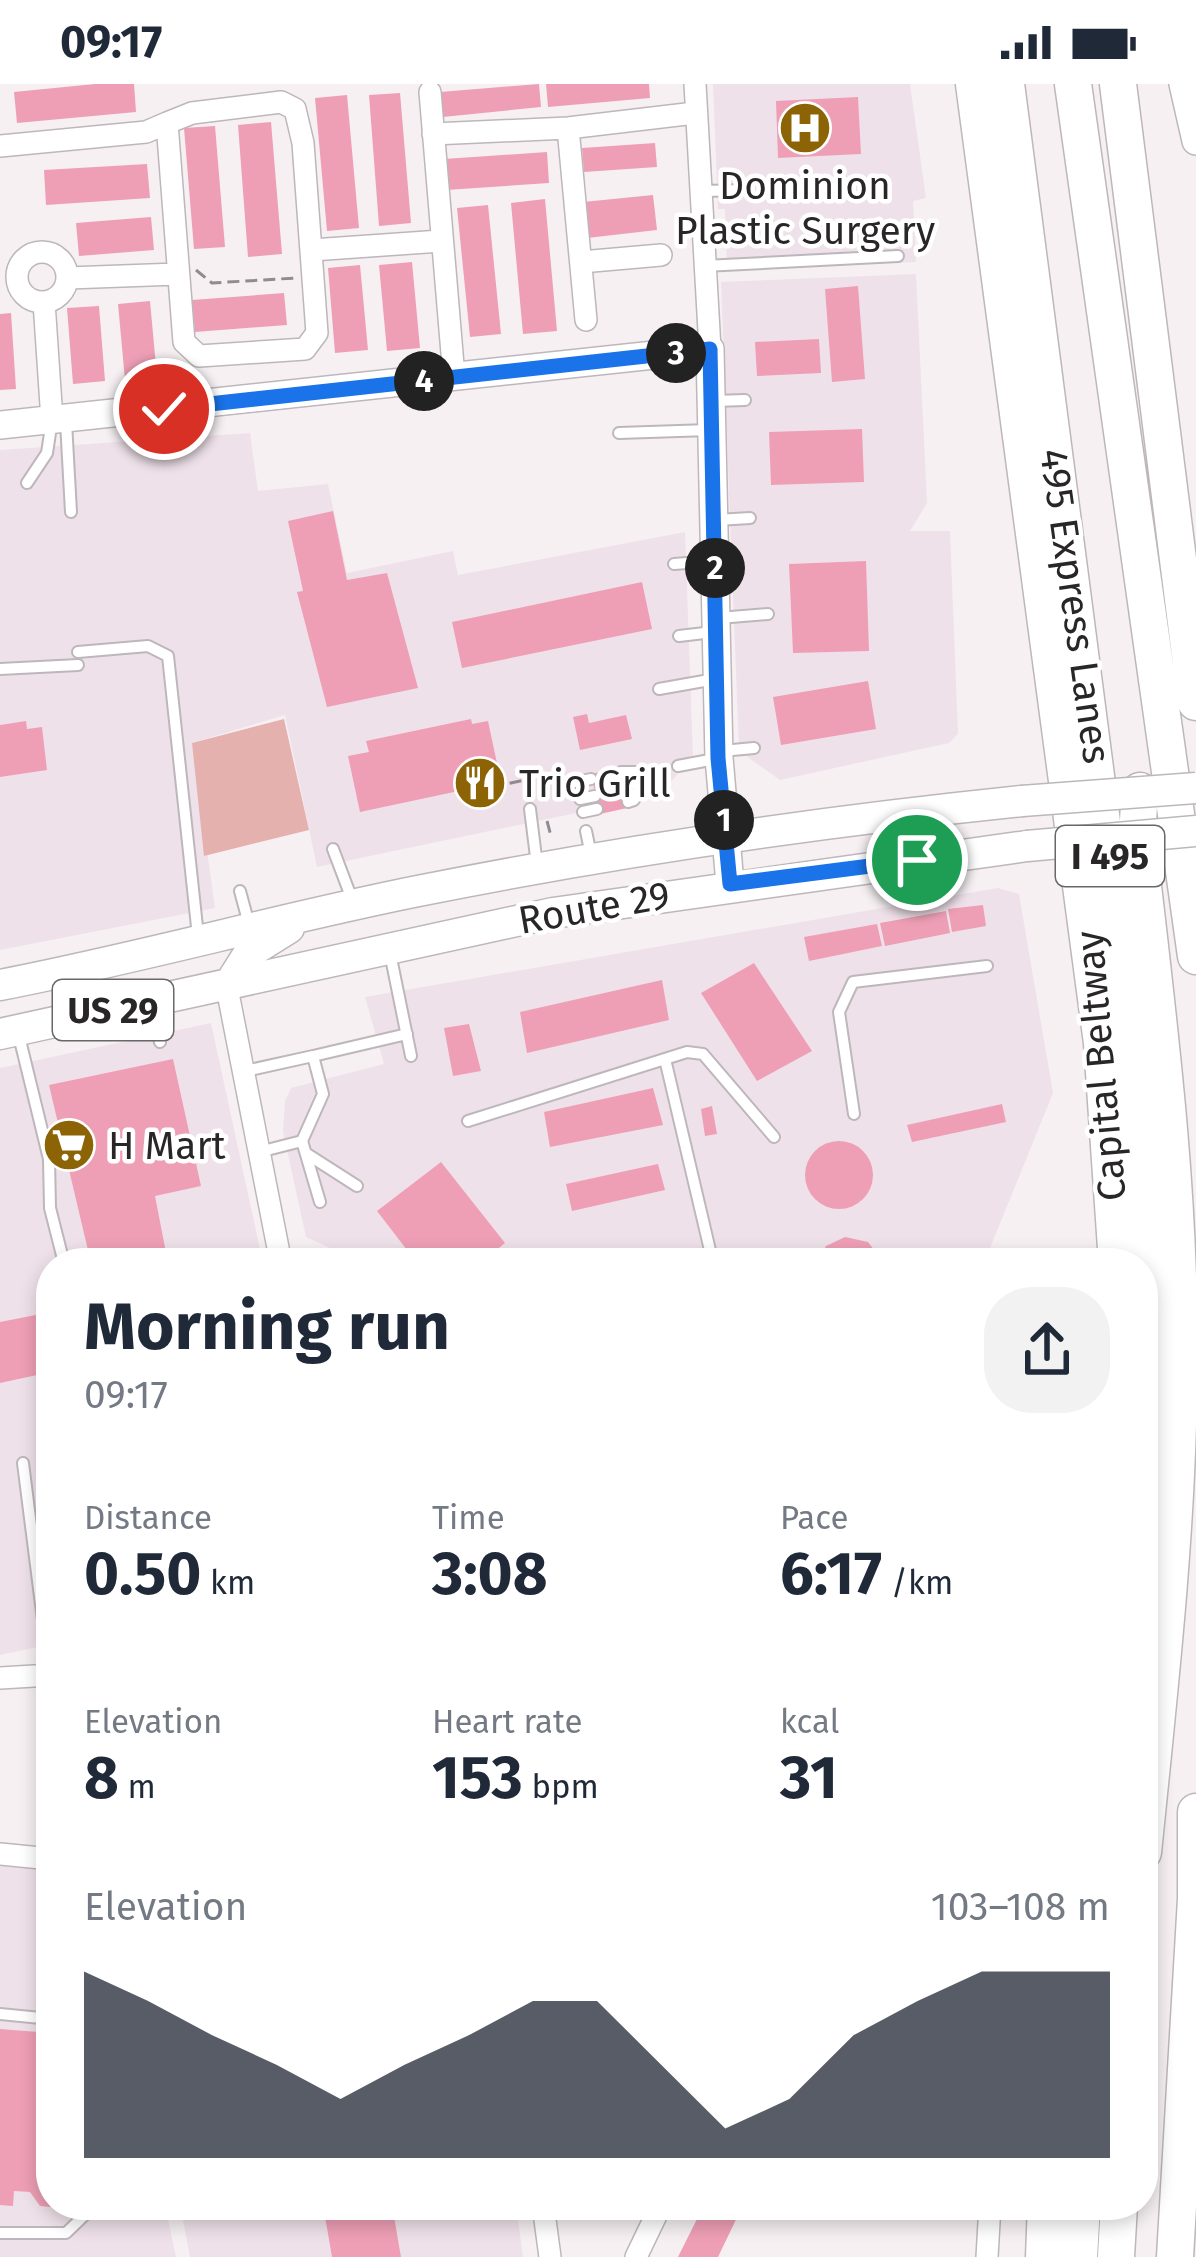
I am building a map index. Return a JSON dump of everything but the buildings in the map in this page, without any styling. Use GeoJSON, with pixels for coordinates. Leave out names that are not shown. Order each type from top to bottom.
{"type":"FeatureCollection","features":[{"type":"Feature","properties":{"kind":"highway","name":"Capital Beltway"},"geometry":{"type":"LineString","coordinates":[[974,84],[1102,1043],[1116,1248]]}},
{"type":"Feature","properties":{"kind":"highway","name":"495 Express Lanes"},"geometry":{"type":"LineString","coordinates":[[1006,84],[1123,954],[1145,1185],[1146,1248]]}},
{"type":"Feature","properties":{"kind":"highway","name":"495 Express Lanes"},"geometry":{"type":"LineString","coordinates":[[1071,84],[1196,956]]}},
{"type":"Feature","properties":{"kind":"highway"},"geometry":{"type":"LineString","coordinates":[[1118,84],[1196,702]]}},
{"type":"Feature","properties":{"kind":"highway"},"geometry":{"type":"LineString","coordinates":[[1140,791],[1153,898],[1171,1148],[1179,1376],[1171,1566],[1158,1699]]}},
{"type":"Feature","properties":{"kind":"highway"},"geometry":{"type":"LineString","coordinates":[[1153,898],[1186,1099],[1196,1280]]}},
{"type":"Feature","properties":{"kind":"highway"},"geometry":{"type":"LineString","coordinates":[[1175,2257],[1196,1900],[1196,1813]]}},
{"type":"Feature","properties":{"kind":"highway"},"geometry":{"type":"LineString","coordinates":[[1044,2257],[1045,2220]]}},
{"type":"Feature","properties":{"kind":"highway"},"geometry":{"type":"LineString","coordinates":[[1079,2257],[1081,2220]]}},
{"type":"Feature","properties":{"kind":"highway"},"geometry":{"type":"LineString","coordinates":[[1116,2257],[1118,2220]]}},
{"type":"Feature","properties":{"kind":"main road","name":"Route 29"},"geometry":{"type":"LineString","coordinates":[[0,985],[354,904],[537,868],[589,844],[1196,788]]}},
{"type":"Feature","properties":{"kind":"main road","name":"Route 29"},"geometry":{"type":"LineString","coordinates":[[9,1032],[227,988],[389,947],[730,884],[1027,846],[1196,831]]}},
{"type":"Feature","properties":{"kind":"main road"},"geometry":{"type":"LineString","coordinates":[[227,988],[249,953],[310,915]]}},
{"type":"Feature","properties":{"kind":"street"},"geometry":{"type":"LineString","coordinates":[[695,84],[710,349],[718,754],[730,884]]}},
{"type":"Feature","properties":{"kind":"street"},"geometry":{"type":"LineString","coordinates":[[1184,84],[1196,141]]}},
{"type":"Feature","properties":{"kind":"street"},"geometry":{"type":"LineString","coordinates":[[430,92],[454,377]]}},
{"type":"Feature","properties":{"kind":"street"},"geometry":{"type":"LineString","coordinates":[[0,146],[146,132],[167,123],[230,106],[281,102],[295,110],[317,332],[305,349],[199,356],[184,343],[167,123]]}},
{"type":"Feature","properties":{"kind":"street"},"geometry":{"type":"LineString","coordinates":[[433,134],[568,128],[695,113]]}},
{"type":"Feature","properties":{"kind":"street"},"geometry":{"type":"LineString","coordinates":[[568,128],[586,320]]}},
{"type":"Feature","properties":{"kind":"street"},"geometry":{"type":"LineString","coordinates":[[312,250],[441,241]]}},
{"type":"Feature","properties":{"kind":"street"},"geometry":{"type":"LineString","coordinates":[[40,252],[57,256],[68,278],[58,297],[44,302],[9,282],[20,265],[40,252]]}},
{"type":"Feature","properties":{"kind":"street"},"geometry":{"type":"LineString","coordinates":[[581,262],[661,255]]}},
{"type":"Feature","properties":{"kind":"street"},"geometry":{"type":"LineString","coordinates":[[68,278],[177,273]]}},
{"type":"Feature","properties":{"kind":"street"},"geometry":{"type":"LineString","coordinates":[[44,302],[59,420]]}},
{"type":"Feature","properties":{"kind":"street"},"geometry":{"type":"LineString","coordinates":[[0,424],[710,349]]}},
{"type":"Feature","properties":{"kind":"street"},"geometry":{"type":"LineString","coordinates":[[227,988],[278,1248]]}},
{"type":"Feature","properties":{"kind":"street"},"geometry":{"type":"LineString","coordinates":[[0,1678],[36,1677]]}},
{"type":"Feature","properties":{"kind":"street"},"geometry":{"type":"LineString","coordinates":[[0,1854],[36,1858]]}},
{"type":"Feature","properties":{"kind":"street"},"geometry":{"type":"LineString","coordinates":[[545,2220],[550,2257]]}},
{"type":"Feature","properties":{"kind":"street"},"geometry":{"type":"LineString","coordinates":[[636,2257],[654,2220]]}},
{"type":"Feature","properties":{"kind":"street"},"geometry":{"type":"LineString","coordinates":[[987,2257],[989,2220]]}},
{"type":"Feature","properties":{"kind":"lane"},"geometry":{"type":"LineString","coordinates":[[700,191],[747,190]]}},
{"type":"Feature","properties":{"kind":"lane"},"geometry":{"type":"LineString","coordinates":[[704,266],[898,256]]}},
{"type":"Feature","properties":{"kind":"lane"},"geometry":{"type":"LineString","coordinates":[[619,433],[712,416],[745,400]]}},
{"type":"Feature","properties":{"kind":"lane"},"geometry":{"type":"LineString","coordinates":[[28,483],[59,420]]}},
{"type":"Feature","properties":{"kind":"lane"},"geometry":{"type":"LineString","coordinates":[[59,420],[71,512]]}},
{"type":"Feature","properties":{"kind":"lane"},"geometry":{"type":"LineString","coordinates":[[714,520],[750,518]]}},
{"type":"Feature","properties":{"kind":"lane"},"geometry":{"type":"LineString","coordinates":[[674,564],[715,561]]}},
{"type":"Feature","properties":{"kind":"lane"},"geometry":{"type":"LineString","coordinates":[[679,636],[768,614]]}},
{"type":"Feature","properties":{"kind":"lane"},"geometry":{"type":"LineString","coordinates":[[0,668],[148,646],[167,656],[198,940]]}},
{"type":"Feature","properties":{"kind":"lane"},"geometry":{"type":"LineString","coordinates":[[659,689],[717,679]]}},
{"type":"Feature","properties":{"kind":"lane"},"geometry":{"type":"LineString","coordinates":[[678,766],[754,748]]}},
{"type":"Feature","properties":{"kind":"lane"},"geometry":{"type":"LineString","coordinates":[[621,772],[647,772],[634,800],[626,796]]}},
{"type":"Feature","properties":{"kind":"lane"},"geometry":{"type":"LineString","coordinates":[[576,782],[591,779]]}},
{"type":"Feature","properties":{"kind":"lane"},"geometry":{"type":"LineString","coordinates":[[581,806],[596,802]]}},
{"type":"Feature","properties":{"kind":"lane"},"geometry":{"type":"LineString","coordinates":[[530,808],[537,868]]}},
{"type":"Feature","properties":{"kind":"lane"},"geometry":{"type":"LineString","coordinates":[[333,849],[354,904]]}},
{"type":"Feature","properties":{"kind":"lane"},"geometry":{"type":"LineString","coordinates":[[240,891],[250,928]]}},
{"type":"Feature","properties":{"kind":"lane"},"geometry":{"type":"LineString","coordinates":[[389,947],[411,1056]]}},
{"type":"Feature","properties":{"kind":"lane"},"geometry":{"type":"LineString","coordinates":[[854,1114],[839,1012],[853,982],[987,966]]}},
{"type":"Feature","properties":{"kind":"lane"},"geometry":{"type":"LineString","coordinates":[[148,1003],[160,1042]]}},
{"type":"Feature","properties":{"kind":"lane"},"geometry":{"type":"LineString","coordinates":[[9,1032],[49,1159],[50,1208],[60,1248]]}},
{"type":"Feature","properties":{"kind":"lane"},"geometry":{"type":"LineString","coordinates":[[243,1071],[407,1034]]}},
{"type":"Feature","properties":{"kind":"lane"},"geometry":{"type":"LineString","coordinates":[[468,1121],[665,1059],[703,1054],[775,1137]]}},
{"type":"Feature","properties":{"kind":"lane"},"geometry":{"type":"LineString","coordinates":[[313,1056],[323,1094],[305,1147],[320,1202]]}},
{"type":"Feature","properties":{"kind":"lane"},"geometry":{"type":"LineString","coordinates":[[665,1059],[709,1248]]}},
{"type":"Feature","properties":{"kind":"lane"},"geometry":{"type":"LineString","coordinates":[[257,1152],[305,1147],[357,1186]]}},
{"type":"Feature","properties":{"kind":"lane"},"geometry":{"type":"LineString","coordinates":[[23,1463],[36,1537]]}},
{"type":"Feature","properties":{"kind":"lane"},"geometry":{"type":"LineString","coordinates":[[0,2014],[36,2018]]}},
{"type":"Feature","properties":{"kind":"lane"},"geometry":{"type":"LineString","coordinates":[[0,2233],[66,2233],[79,2220]]}},
{"type":"Feature","properties":{"kind":"path"},"geometry":{"type":"LineString","coordinates":[[177,273],[201,269],[202,279],[212,283],[314,276]]}},
{"type":"Feature","properties":{"kind":"path"},"geometry":{"type":"LineString","coordinates":[[492,787],[529,779]]}},
{"type":"Feature","properties":{"kind":"shaded area"},"geometry":{"type":"Polygon","coordinates":[[[713,84],[910,84],[926,198],[913,201],[916,262],[727,270],[725,209],[718,209],[713,84]]]}},
{"type":"Feature","properties":{"kind":"shaded area"},"geometry":{"type":"Polygon","coordinates":[[[916,274],[927,503],[910,531],[950,531],[958,734],[949,743],[780,780],[739,751],[721,282],[916,274]]]}},
{"type":"Feature","properties":{"kind":"shaded area"},"geometry":{"type":"Polygon","coordinates":[[[250,433],[258,491],[328,484],[347,573],[453,551],[458,575],[685,532],[693,757],[658,796],[317,867],[285,715],[192,743],[215,908],[0,950],[0,450],[250,433]]]}},
{"type":"Feature","properties":{"kind":"shaded area"},"geometry":{"type":"Polygon","coordinates":[[[284,719],[309,830],[204,856],[192,743],[284,719]]]}},
{"type":"Feature","properties":{"kind":"shaded area"},"geometry":{"type":"Polygon","coordinates":[[[998,888],[1019,894],[1053,1093],[990,1248],[330,1248],[306,1237],[283,1132],[285,1101],[291,1088],[384,1064],[365,997],[998,888]]]}},
{"type":"Feature","properties":{"kind":"shaded area"},"geometry":{"type":"Polygon","coordinates":[[[211,1023],[260,1248],[36,1248],[36,1647],[0,1655],[0,1068],[211,1023]]]}},
{"type":"Feature","properties":{"kind":"shaded area"},"geometry":{"type":"Polygon","coordinates":[[[0,1864],[36,1868],[36,2220],[168,2220],[176,2257],[0,2257],[0,1864]]]}},
{"type":"Feature","properties":{"kind":"shaded area"},"geometry":{"type":"Polygon","coordinates":[[[183,2220],[518,2220],[523,2257],[190,2257],[183,2220]]]}},
{"type":"Feature","properties":{"kind":"place","name":"Dominion Plastic Surgery"},"geometry":{"type":"Point","coordinates":[805,128]}},
{"type":"Feature","properties":{"kind":"place","name":"Trio Grill"},"geometry":{"type":"Point","coordinates":[480,783]}},
{"type":"Feature","properties":{"kind":"place","name":"H Mart"},"geometry":{"type":"Point","coordinates":[69,1145]}},
{"type":"Feature","properties":{"kind":"route"},"geometry":{"type":"LineString","coordinates":[[164,409],[710,349],[718,758],[730,884],[917,860]]}}]}
